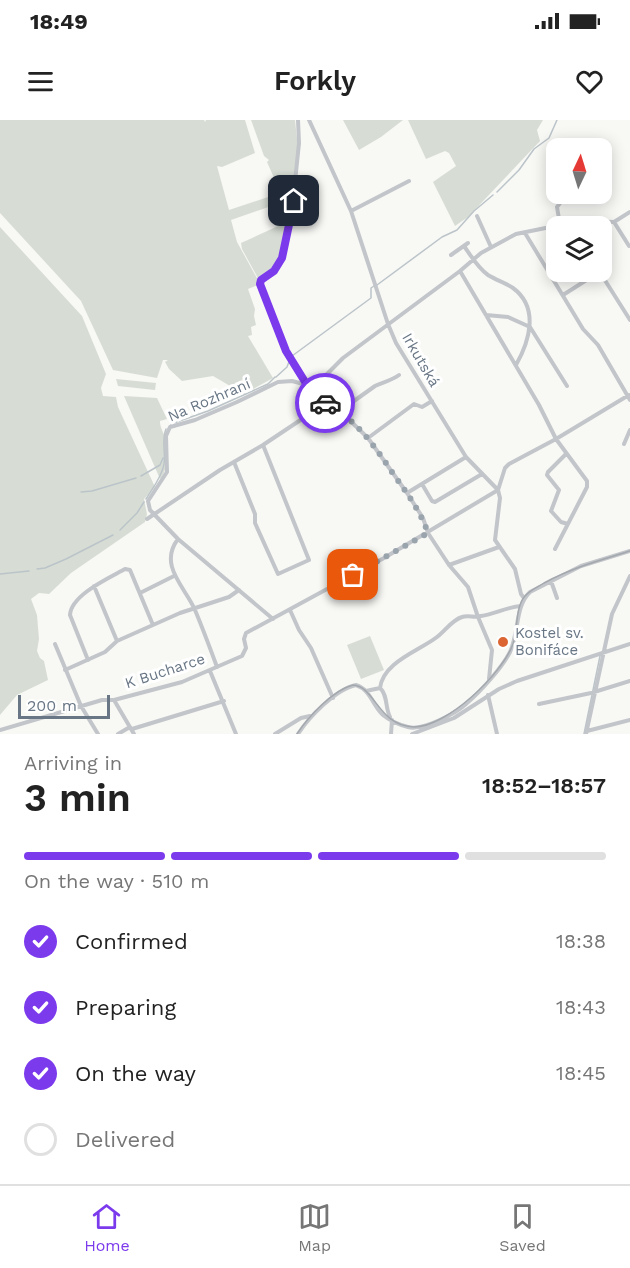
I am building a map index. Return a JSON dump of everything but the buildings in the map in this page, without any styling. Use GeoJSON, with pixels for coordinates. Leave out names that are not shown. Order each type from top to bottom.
{"type":"FeatureCollection","features":[{"type":"Feature","properties":{"kind":"street"},"geometry":{"type":"LineString","coordinates":[[298,120],[299,143],[294,201],[282,258],[274,271],[261,280],[260,284],[286,351],[307,385],[322,401],[340,411],[368,438],[423,518],[428,533],[449,565],[470,591],[477,617],[492,650],[489,679]]}},
{"type":"Feature","properties":{"kind":"street","name":"Irkutská"},"geometry":{"type":"LineString","coordinates":[[309,120],[351,211],[396,343],[466,457],[498,490]]}},
{"type":"Feature","properties":{"kind":"street"},"geometry":{"type":"LineString","coordinates":[[351,211],[409,181]]}},
{"type":"Feature","properties":{"kind":"street"},"geometry":{"type":"LineString","coordinates":[[612,222],[630,212]]}},
{"type":"Feature","properties":{"kind":"street"},"geometry":{"type":"LineString","coordinates":[[477,216],[491,247]]}},
{"type":"Feature","properties":{"kind":"street"},"geometry":{"type":"LineString","coordinates":[[615,222],[629,246]]}},
{"type":"Feature","properties":{"kind":"street"},"geometry":{"type":"LineString","coordinates":[[312,389],[343,358],[473,259],[516,234],[546,228]]}},
{"type":"Feature","properties":{"kind":"street"},"geometry":{"type":"LineString","coordinates":[[524,597],[521,594],[515,569],[495,540],[500,498],[498,490],[505,468],[629,397],[598,345],[583,329],[525,233]]}},
{"type":"Feature","properties":{"kind":"street"},"geometry":{"type":"LineString","coordinates":[[451,255],[466,245],[473,259],[488,275],[516,290],[525,303],[530,327],[567,386]]}},
{"type":"Feature","properties":{"kind":"street"},"geometry":{"type":"LineString","coordinates":[[460,271],[539,405],[556,439],[587,483],[555,549]]}},
{"type":"Feature","properties":{"kind":"street"},"geometry":{"type":"LineString","coordinates":[[562,295],[596,274],[601,274],[630,321]]}},
{"type":"Feature","properties":{"kind":"street"},"geometry":{"type":"LineString","coordinates":[[485,315],[508,317],[530,327]]}},
{"type":"Feature","properties":{"kind":"street"},"geometry":{"type":"LineString","coordinates":[[516,365],[528,340],[530,327]]}},
{"type":"Feature","properties":{"kind":"street"},"geometry":{"type":"LineString","coordinates":[[340,411],[375,386],[399,375]]}},
{"type":"Feature","properties":{"kind":"street","name":"Na Rozhraní"},"geometry":{"type":"LineString","coordinates":[[154,515],[148,501],[167,472],[166,436],[170,427],[195,420],[278,382],[292,381],[307,385]]}},
{"type":"Feature","properties":{"kind":"street"},"geometry":{"type":"LineString","coordinates":[[147,519],[317,409],[322,401]]}},
{"type":"Feature","properties":{"kind":"street"},"geometry":{"type":"LineString","coordinates":[[368,438],[414,404],[422,407],[432,401]]}},
{"type":"Feature","properties":{"kind":"street"},"geometry":{"type":"LineString","coordinates":[[624,444],[630,430]]}},
{"type":"Feature","properties":{"kind":"street"},"geometry":{"type":"LineString","coordinates":[[234,462],[255,514],[255,523],[278,574],[309,560],[263,445]]}},
{"type":"Feature","properties":{"kind":"street"},"geometry":{"type":"LineString","coordinates":[[566,454],[547,475],[559,490],[552,513],[561,522],[567,524]]}},
{"type":"Feature","properties":{"kind":"street"},"geometry":{"type":"LineString","coordinates":[[407,493],[466,457]]}},
{"type":"Feature","properties":{"kind":"street"},"geometry":{"type":"LineString","coordinates":[[422,484],[432,501],[435,502],[482,474]]}},
{"type":"Feature","properties":{"kind":"street","name":"K Bucharce"},"geometry":{"type":"LineString","coordinates":[[0,730],[102,700],[114,700],[182,682],[242,656],[246,648],[244,639],[246,633],[428,533],[498,490]]}},
{"type":"Feature","properties":{"kind":"street"},"geometry":{"type":"LineString","coordinates":[[154,515],[178,539],[273,619]]}},
{"type":"Feature","properties":{"kind":"street"},"geometry":{"type":"LineString","coordinates":[[178,539],[171,548],[174,576],[194,608],[217,667]]}},
{"type":"Feature","properties":{"kind":"street"},"geometry":{"type":"LineString","coordinates":[[449,565],[499,547]]}},
{"type":"Feature","properties":{"kind":"street"},"geometry":{"type":"LineString","coordinates":[[298,734],[310,716],[350,686],[356,685],[366,691],[383,715],[408,727],[426,725],[466,704],[510,653],[524,597],[581,566],[630,551]]}},
{"type":"Feature","properties":{"kind":"street"},"geometry":{"type":"LineString","coordinates":[[88,660],[70,615],[70,609],[94,586],[128,568],[153,625]]}},
{"type":"Feature","properties":{"kind":"street"},"geometry":{"type":"LineString","coordinates":[[140,593],[174,576]]}},
{"type":"Feature","properties":{"kind":"street"},"geometry":{"type":"LineString","coordinates":[[630,576],[612,614],[587,732],[630,720]]}},
{"type":"Feature","properties":{"kind":"street"},"geometry":{"type":"LineString","coordinates":[[551,581],[557,598]]}},
{"type":"Feature","properties":{"kind":"street"},"geometry":{"type":"LineString","coordinates":[[94,586],[117,641]]}},
{"type":"Feature","properties":{"kind":"street"},"geometry":{"type":"LineString","coordinates":[[65,670],[105,652],[117,641],[194,608],[229,597],[238,590]]}},
{"type":"Feature","properties":{"kind":"street"},"geometry":{"type":"LineString","coordinates":[[380,688],[384,676],[398,662],[437,637],[457,620],[521,606]]}},
{"type":"Feature","properties":{"kind":"street"},"geometry":{"type":"LineString","coordinates":[[290,610],[311,648],[333,698]]}},
{"type":"Feature","properties":{"kind":"street"},"geometry":{"type":"LineString","coordinates":[[55,644],[81,706],[98,734]]}},
{"type":"Feature","properties":{"kind":"street"},"geometry":{"type":"LineString","coordinates":[[412,734],[421,733],[454,718],[517,681],[630,644]]}},
{"type":"Feature","properties":{"kind":"street"},"geometry":{"type":"LineString","coordinates":[[210,671],[236,734]]}},
{"type":"Feature","properties":{"kind":"street"},"geometry":{"type":"LineString","coordinates":[[539,704],[594,692],[630,681]]}},
{"type":"Feature","properties":{"kind":"street"},"geometry":{"type":"LineString","coordinates":[[366,691],[380,688]]}},
{"type":"Feature","properties":{"kind":"street"},"geometry":{"type":"LineString","coordinates":[[380,688],[383,690],[386,709],[392,720],[391,734]]}},
{"type":"Feature","properties":{"kind":"street"},"geometry":{"type":"LineString","coordinates":[[489,696],[497,734]]}},
{"type":"Feature","properties":{"kind":"street"},"geometry":{"type":"LineString","coordinates":[[114,700],[132,730]]}},
{"type":"Feature","properties":{"kind":"street"},"geometry":{"type":"LineString","coordinates":[[118,734],[224,701]]}},
{"type":"Feature","properties":{"kind":"street"},"geometry":{"type":"LineString","coordinates":[[275,734],[301,718],[310,716]]}},
{"type":"Feature","properties":{"kind":"shaded area"},"geometry":{"type":"Polygon","coordinates":[[[0,120],[204,120],[205,122],[206,120],[245,120],[255,153],[222,167],[217,166],[229,210],[274,195],[280,203],[231,220],[237,242],[258,280],[258,285],[248,289],[255,309],[256,325],[251,327],[252,335],[248,336],[273,378],[244,394],[213,376],[182,381],[169,369],[165,362],[168,360],[163,360],[157,378],[113,370],[81,301],[0,213],[0,120]]]}},
{"type":"Feature","properties":{"kind":"shaded area"},"geometry":{"type":"Polygon","coordinates":[[[251,120],[295,120],[298,149],[290,214],[267,162],[269,160],[264,156],[251,120]]]}},
{"type":"Feature","properties":{"kind":"shaded area"},"geometry":{"type":"Polygon","coordinates":[[[343,120],[403,120],[359,150],[343,120]]]}},
{"type":"Feature","properties":{"kind":"shaded area"},"geometry":{"type":"Polygon","coordinates":[[[408,120],[543,120],[537,130],[540,141],[468,217],[455,226],[433,182],[456,166],[449,153],[445,151],[426,159],[408,120]]]}},
{"type":"Feature","properties":{"kind":"shaded area"},"geometry":{"type":"Polygon","coordinates":[[[287,222],[280,254],[272,268],[259,280],[241,243],[287,222]]]}},
{"type":"Feature","properties":{"kind":"shaded area"},"geometry":{"type":"Polygon","coordinates":[[[0,227],[82,316],[106,374],[101,388],[103,396],[116,397],[118,407],[155,487],[144,499],[147,514],[145,522],[71,573],[49,594],[39,593],[31,599],[37,615],[39,639],[37,651],[44,661],[48,680],[17,695],[0,715],[0,227]]]}},
{"type":"Feature","properties":{"kind":"shaded area"},"geometry":{"type":"Polygon","coordinates":[[[116,379],[156,383],[155,390],[118,386],[116,379]]]}},
{"type":"Feature","properties":{"kind":"shaded area"},"geometry":{"type":"Polygon","coordinates":[[[124,396],[157,398],[167,419],[160,421],[165,440],[166,458],[165,470],[160,479],[124,396]]]}},
{"type":"Feature","properties":{"kind":"shaded area"},"geometry":{"type":"Polygon","coordinates":[[[370,636],[384,670],[361,679],[347,645],[370,636]]]}},
{"type":"Feature","properties":{"kind":"waterway"},"geometry":{"type":"LineString","coordinates":[[497,192],[519,170],[534,149],[549,138],[557,120]]}},
{"type":"Feature","properties":{"kind":"waterway"},"geometry":{"type":"LineString","coordinates":[[377,285],[442,237],[457,230],[493,195]]}},
{"type":"Feature","properties":{"kind":"waterway"},"geometry":{"type":"LineString","coordinates":[[292,356],[371,298],[371,288],[374,286]]}},
{"type":"Feature","properties":{"kind":"waterway"},"geometry":{"type":"LineString","coordinates":[[276,377],[287,367],[290,359]]}},
{"type":"Feature","properties":{"kind":"waterway"},"geometry":{"type":"LineString","coordinates":[[171,424],[208,411],[268,384],[275,377]]}},
{"type":"Feature","properties":{"kind":"waterway"},"geometry":{"type":"LineString","coordinates":[[146,499],[163,469],[166,429]]}},
{"type":"Feature","properties":{"kind":"waterway"},"geometry":{"type":"LineString","coordinates":[[141,476],[160,465],[163,458]]}},
{"type":"Feature","properties":{"kind":"waterway"},"geometry":{"type":"LineString","coordinates":[[81,492],[136,478]]}},
{"type":"Feature","properties":{"kind":"waterway"},"geometry":{"type":"LineString","coordinates":[[120,530],[137,513],[144,502]]}},
{"type":"Feature","properties":{"kind":"waterway"},"geometry":{"type":"LineString","coordinates":[[37,569],[66,559],[113,535]]}},
{"type":"Feature","properties":{"kind":"waterway"},"geometry":{"type":"LineString","coordinates":[[0,574],[29,571]]}},
{"type":"Feature","properties":{"kind":"waterway"},"geometry":{"type":"LineString","coordinates":[[584,734],[600,656]]}},
{"type":"Feature","properties":{"kind":"tram line"},"geometry":{"type":"LineString","coordinates":[[297,734],[322,705],[337,692],[353,685],[367,692],[385,714],[402,725],[414,727],[427,725],[442,718],[472,697],[498,670],[513,644],[518,612],[527,594],[565,573],[630,551]]}},
{"type":"Feature","properties":{"kind":"way so far"},"geometry":{"type":"LineString","coordinates":[[325,403],[340,411],[368,438],[423,518],[428,533],[353,575]]}},
{"type":"Feature","properties":{"kind":"place","name":"Kostel sv. Bonifáce"},"geometry":{"type":"Point","coordinates":[503,642]}},
{"type":"Feature","properties":{"kind":"route"},"geometry":{"type":"LineString","coordinates":[[294,201],[282,258],[274,271],[261,280],[260,284],[286,351],[307,385],[325,403]]}}]}
